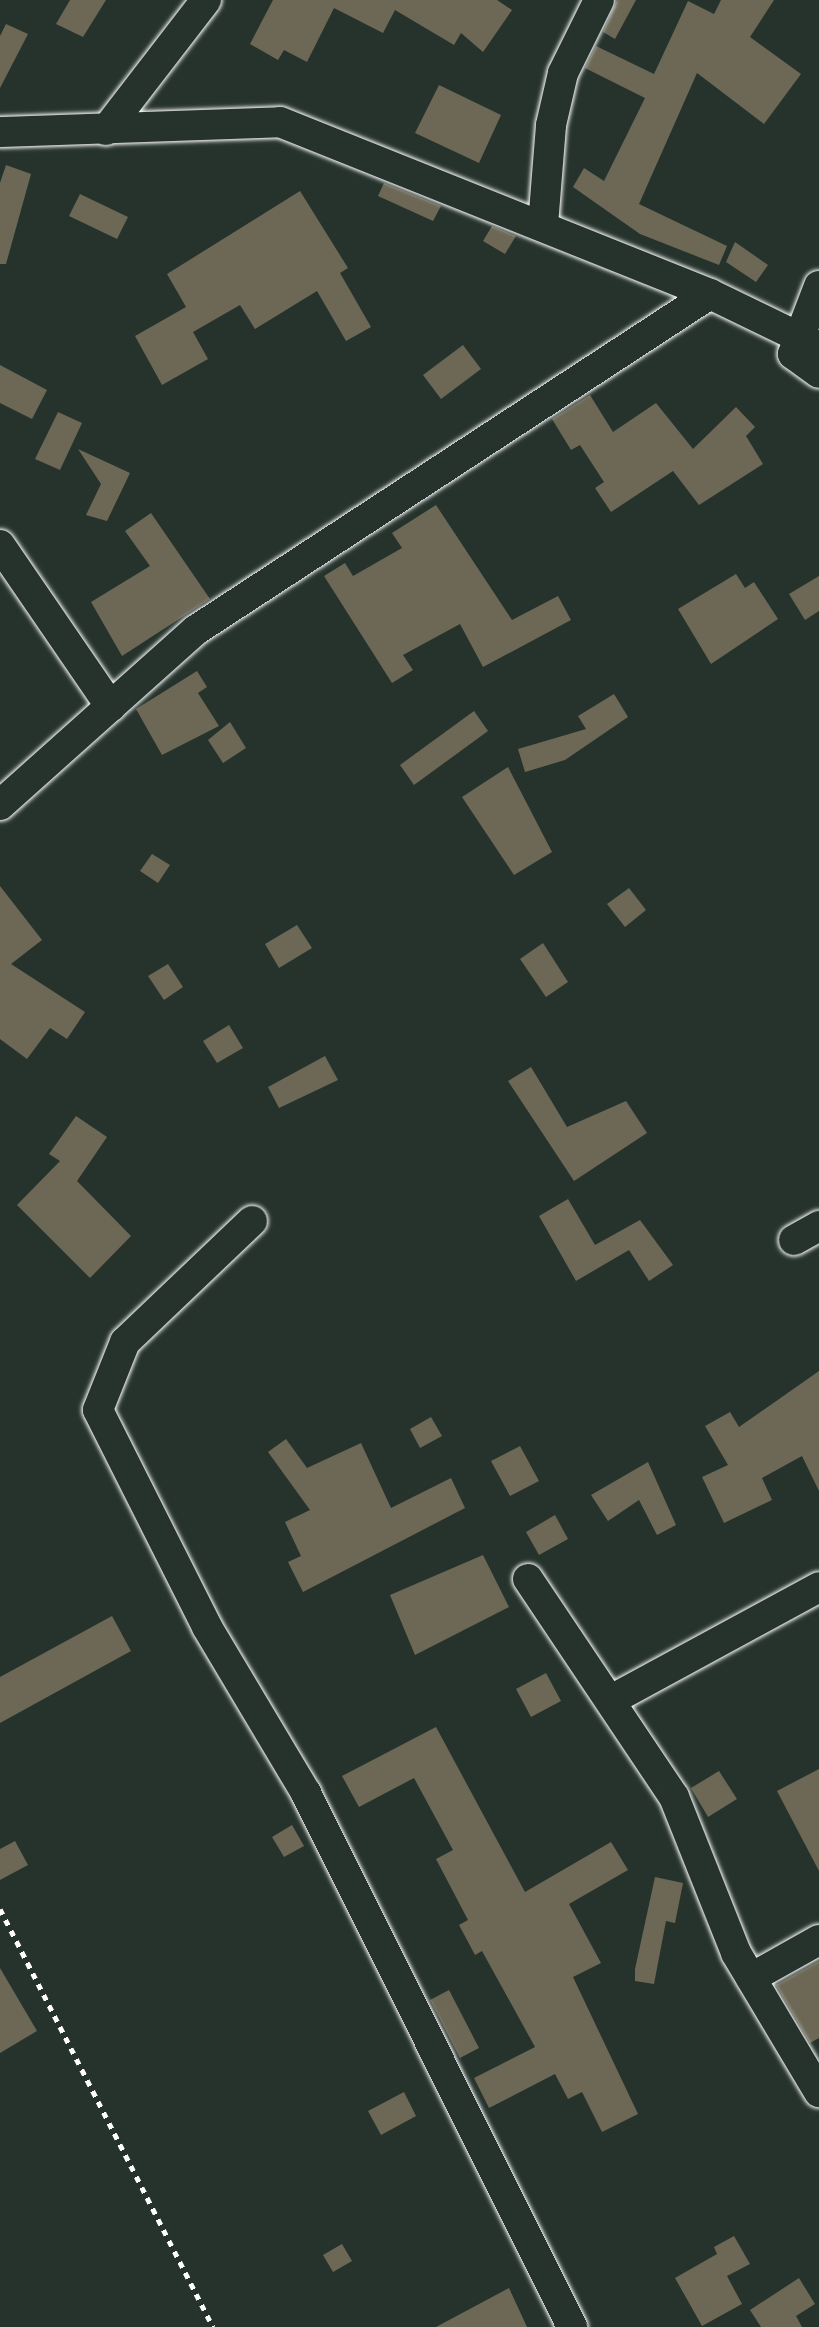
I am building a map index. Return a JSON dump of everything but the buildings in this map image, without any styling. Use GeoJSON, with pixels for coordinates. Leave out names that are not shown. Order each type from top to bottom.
{"type":"FeatureCollection","features":[{"type":"Feature","properties":{"kind":"street"},"geometry":{"type":"LineString","coordinates":[[106,130],[206,0]]}},
{"type":"Feature","properties":{"kind":"street"},"geometry":{"type":"LineString","coordinates":[[543,225],[551,125],[563,73],[599,0]]}},
{"type":"Feature","properties":{"kind":"street"},"geometry":{"type":"LineString","coordinates":[[0,132],[280,122],[710,294],[807,342]]}},
{"type":"Feature","properties":{"kind":"street"},"geometry":{"type":"LineString","coordinates":[[819,286],[807,342],[793,354],[819,373]]}},
{"type":"Feature","properties":{"kind":"street"},"geometry":{"type":"LineString","coordinates":[[0,805],[196,630],[710,294]]}},
{"type":"Feature","properties":{"kind":"street"},"geometry":{"type":"LineString","coordinates":[[0,545],[111,707]]}},
{"type":"Feature","properties":{"kind":"street"},"geometry":{"type":"LineString","coordinates":[[252,1221],[125,1342],[98,1410],[207,1627],[306,1793],[572,2327]]}},
{"type":"Feature","properties":{"kind":"street"},"geometry":{"type":"LineString","coordinates":[[528,1579],[613,1699],[674,1797],[751,1978],[819,2092]]}},
{"type":"Feature","properties":{"kind":"street"},"geometry":{"type":"LineString","coordinates":[[613,1699],[819,1587]]}},
{"type":"Feature","properties":{"kind":"street"},"geometry":{"type":"LineString","coordinates":[[751,1978],[819,1940]]}},
{"type":"Feature","properties":{"kind":"path"},"geometry":{"type":"LineString","coordinates":[[0,1909],[213,2327]]}}]}
